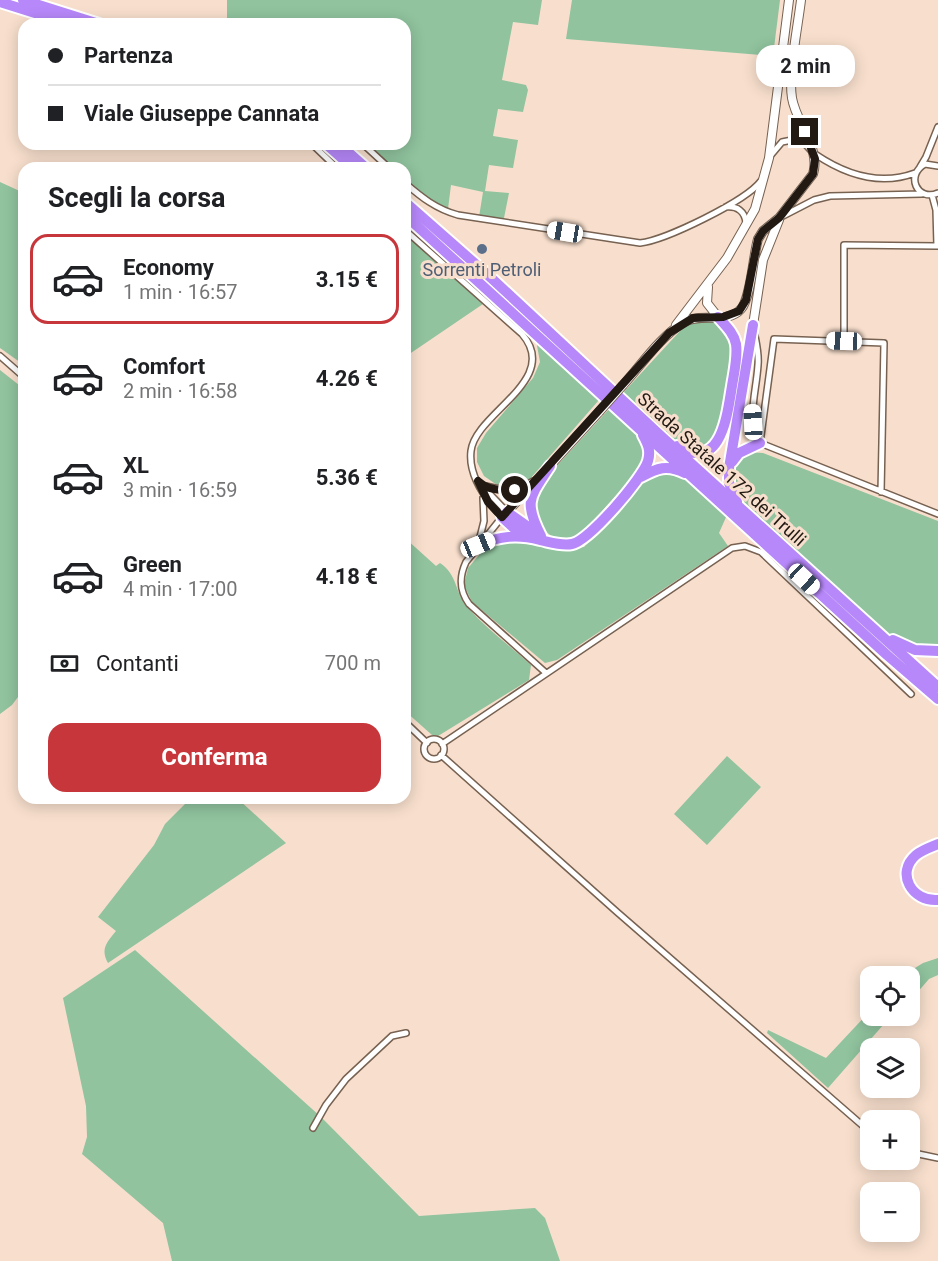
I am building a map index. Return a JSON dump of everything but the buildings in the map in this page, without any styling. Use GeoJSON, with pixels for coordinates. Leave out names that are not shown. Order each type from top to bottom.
{"type":"FeatureCollection","features":[{"type":"Feature","properties":{"kind":"highway"},"geometry":{"type":"LineString","coordinates":[[23,0],[80,18]]}},
{"type":"Feature","properties":{"kind":"highway"},"geometry":{"type":"LineString","coordinates":[[0,2],[51,18]]}},
{"type":"Feature","properties":{"kind":"highway"},"geometry":{"type":"LineString","coordinates":[[333,150],[346,162]]}},
{"type":"Feature","properties":{"kind":"highway"},"geometry":{"type":"LineString","coordinates":[[346,150],[359,162]]}},
{"type":"Feature","properties":{"kind":"highway","name":"Strada Statale 172 dei Trulli"},"geometry":{"type":"LineString","coordinates":[[411,207],[938,687]]}},
{"type":"Feature","properties":{"kind":"highway","name":"Strada Statale 172 dei Trulli"},"geometry":{"type":"LineString","coordinates":[[411,220],[938,699]]}},
{"type":"Feature","properties":{"kind":"highway"},"geometry":{"type":"LineString","coordinates":[[662,437],[684,451],[696,453],[713,447],[723,434],[732,386],[736,344],[730,330],[717,317]]}},
{"type":"Feature","properties":{"kind":"highway"},"geometry":{"type":"LineString","coordinates":[[742,509],[731,491],[729,468],[753,326]]}},
{"type":"Feature","properties":{"kind":"highway"},"geometry":{"type":"LineString","coordinates":[[635,425],[649,448],[648,461],[641,478]]}},
{"type":"Feature","properties":{"kind":"highway"},"geometry":{"type":"LineString","coordinates":[[729,468],[734,457],[760,443]]}},
{"type":"Feature","properties":{"kind":"highway"},"geometry":{"type":"LineString","coordinates":[[478,545],[506,536],[545,539],[566,545],[582,540],[641,478],[663,467],[677,469],[694,477]]}},
{"type":"Feature","properties":{"kind":"highway"},"geometry":{"type":"LineString","coordinates":[[545,539],[532,519],[530,499],[546,470]]}},
{"type":"Feature","properties":{"kind":"highway"},"geometry":{"type":"LineString","coordinates":[[505,514],[545,539]]}},
{"type":"Feature","properties":{"kind":"highway"},"geometry":{"type":"LineString","coordinates":[[505,514],[516,530],[528,537]]}},
{"type":"Feature","properties":{"kind":"highway"},"geometry":{"type":"LineString","coordinates":[[879,633],[915,650],[938,651]]}},
{"type":"Feature","properties":{"kind":"highway"},"geometry":{"type":"LineString","coordinates":[[938,844],[916,854],[906,874],[909,886],[917,895],[928,901],[938,900]]}},
{"type":"Feature","properties":{"kind":"street"},"geometry":{"type":"LineString","coordinates":[[546,673],[475,610],[464,597],[461,589],[462,570],[478,545],[505,514],[669,333],[712,280],[746,227],[755,209],[769,158],[789,0]]}},
{"type":"Feature","properties":{"kind":"street"},"geometry":{"type":"LineString","coordinates":[[801,0],[792,98],[813,153],[815,165],[813,174],[779,218],[763,260],[753,326],[758,355],[752,405],[753,422],[760,443],[938,514]]}},
{"type":"Feature","properties":{"kind":"street"},"geometry":{"type":"LineString","coordinates":[[786,24],[798,26]]}},
{"type":"Feature","properties":{"kind":"street"},"geometry":{"type":"LineString","coordinates":[[769,158],[777,146],[792,139],[802,141],[813,153],[864,178],[900,178],[915,173],[920,167],[938,127]]}},
{"type":"Feature","properties":{"kind":"street"},"geometry":{"type":"LineString","coordinates":[[318,150],[331,162]]}},
{"type":"Feature","properties":{"kind":"street"},"geometry":{"type":"LineString","coordinates":[[370,150],[382,162]]}},
{"type":"Feature","properties":{"kind":"street"},"geometry":{"type":"LineString","coordinates":[[920,167],[930,163],[938,166]]}},
{"type":"Feature","properties":{"kind":"street"},"geometry":{"type":"LineString","coordinates":[[915,173],[914,183],[922,194]]}},
{"type":"Feature","properties":{"kind":"street"},"geometry":{"type":"LineString","coordinates":[[411,188],[432,205],[451,213],[640,243],[659,239],[751,192],[765,174]]}},
{"type":"Feature","properties":{"kind":"street"},"geometry":{"type":"LineString","coordinates":[[669,333],[693,318],[734,315],[744,305],[758,239],[763,231],[779,218],[798,207],[830,196],[936,195],[937,246],[844,245],[844,341]]}},
{"type":"Feature","properties":{"kind":"street"},"geometry":{"type":"LineString","coordinates":[[722,208],[730,206],[740,210],[745,215],[746,227]]}},
{"type":"Feature","properties":{"kind":"street"},"geometry":{"type":"LineString","coordinates":[[411,235],[522,334],[530,346],[532,354],[528,375],[473,443],[470,461],[488,502],[505,514]]}},
{"type":"Feature","properties":{"kind":"street"},"geometry":{"type":"LineString","coordinates":[[712,280],[706,298],[708,307],[717,317]]}},
{"type":"Feature","properties":{"kind":"street"},"geometry":{"type":"LineString","coordinates":[[760,443],[774,339],[884,342],[881,492]]}},
{"type":"Feature","properties":{"kind":"street"},"geometry":{"type":"LineString","coordinates":[[0,356],[18,372]]}},
{"type":"Feature","properties":{"kind":"street"},"geometry":{"type":"LineString","coordinates":[[480,484],[502,490],[515,490],[546,470]]}},
{"type":"Feature","properties":{"kind":"street"},"geometry":{"type":"LineString","coordinates":[[478,545],[483,531],[485,511],[480,484]]}},
{"type":"Feature","properties":{"kind":"street"},"geometry":{"type":"LineString","coordinates":[[442,744],[732,548],[745,546],[761,552],[911,694]]}},
{"type":"Feature","properties":{"kind":"street"},"geometry":{"type":"LineString","coordinates":[[411,727],[427,742]]}},
{"type":"Feature","properties":{"kind":"street"},"geometry":{"type":"LineString","coordinates":[[427,742],[435,740],[442,744]]}},
{"type":"Feature","properties":{"kind":"street"},"geometry":{"type":"LineString","coordinates":[[427,742],[424,750],[427,757],[435,759],[441,755],[442,744]]}},
{"type":"Feature","properties":{"kind":"street"},"geometry":{"type":"LineString","coordinates":[[441,755],[860,1123]]}},
{"type":"Feature","properties":{"kind":"street"},"geometry":{"type":"LineString","coordinates":[[313,1128],[326,1105],[346,1079],[392,1036],[406,1033]]}},
{"type":"Feature","properties":{"kind":"street"},"geometry":{"type":"LineString","coordinates":[[920,1154],[938,1158]]}},
{"type":"Feature","properties":{"kind":"green space"},"geometry":{"type":"Polygon","coordinates":[[[227,0],[542,0],[538,25],[513,22],[502,80],[526,85],[528,90],[523,112],[498,109],[493,136],[518,140],[513,168],[489,165],[485,191],[509,193],[504,218],[497,220],[479,217],[483,192],[451,185],[448,209],[430,202],[411,185],[411,162],[385,162],[372,150],[411,150],[411,18],[227,18],[227,0]]]}},
{"type":"Feature","properties":{"kind":"green space"},"geometry":{"type":"Polygon","coordinates":[[[572,0],[780,0],[773,56],[566,39],[572,0]]]}},
{"type":"Feature","properties":{"kind":"green space"},"geometry":{"type":"Polygon","coordinates":[[[0,182],[18,190],[18,361],[0,348],[0,182]]]}},
{"type":"Feature","properties":{"kind":"green space"},"geometry":{"type":"Polygon","coordinates":[[[411,239],[483,304],[411,353],[411,239]]]}},
{"type":"Feature","properties":{"kind":"green space"},"geometry":{"type":"Polygon","coordinates":[[[707,320],[721,324],[730,335],[733,349],[723,427],[714,442],[697,450],[679,444],[622,394],[681,330],[693,322],[707,320]]]}},
{"type":"Feature","properties":{"kind":"green space"},"geometry":{"type":"Polygon","coordinates":[[[536,340],[599,400],[529,480],[518,486],[504,487],[484,476],[477,462],[477,448],[486,433],[533,378],[540,362],[536,340]]]}},
{"type":"Feature","properties":{"kind":"green space"},"geometry":{"type":"Polygon","coordinates":[[[0,370],[18,384],[18,697],[0,714],[0,370]]]}},
{"type":"Feature","properties":{"kind":"green space"},"geometry":{"type":"Polygon","coordinates":[[[610,408],[639,437],[643,444],[643,460],[635,475],[581,534],[563,539],[551,536],[532,510],[541,483],[610,408]]]}},
{"type":"Feature","properties":{"kind":"green space"},"geometry":{"type":"Polygon","coordinates":[[[747,452],[763,453],[938,521],[938,649],[911,647],[890,636],[738,498],[734,493],[733,466],[747,452]]]}},
{"type":"Feature","properties":{"kind":"green space"},"geometry":{"type":"Polygon","coordinates":[[[666,471],[681,476],[727,515],[719,533],[728,546],[557,660],[545,663],[472,602],[464,585],[468,568],[485,548],[502,540],[526,541],[563,550],[584,547],[645,480],[652,474],[666,471]]]}},
{"type":"Feature","properties":{"kind":"green space"},"geometry":{"type":"Polygon","coordinates":[[[411,543],[436,566],[440,563],[446,568],[467,607],[531,665],[529,680],[438,736],[432,735],[411,716],[411,543]]]}},
{"type":"Feature","properties":{"kind":"green space"},"geometry":{"type":"Polygon","coordinates":[[[727,756],[761,787],[707,845],[674,814],[727,756]]]}},
{"type":"Feature","properties":{"kind":"green space"},"geometry":{"type":"Polygon","coordinates":[[[185,804],[244,804],[286,843],[108,963],[105,954],[107,942],[116,931],[98,917],[154,845],[165,824],[185,804]]]}},
{"type":"Feature","properties":{"kind":"green space"},"geometry":{"type":"Polygon","coordinates":[[[135,950],[321,1117],[419,1216],[535,1208],[545,1218],[560,1261],[172,1261],[163,1223],[82,1154],[87,1137],[86,1106],[63,998],[135,950]]]}},
{"type":"Feature","properties":{"kind":"green space"},"geometry":{"type":"Polygon","coordinates":[[[938,958],[938,975],[929,979],[920,989],[920,966],[918,966],[938,958]]]}},
{"type":"Feature","properties":{"kind":"green space"},"geometry":{"type":"Polygon","coordinates":[[[860,1022],[860,1026],[882,1026],[872,1038],[860,1038],[860,1051],[828,1088],[767,1033],[768,1030],[826,1058],[860,1022]]]}},
{"type":"Feature","properties":{"kind":"place","name":"Sorrenti Petroli"},"geometry":{"type":"Point","coordinates":[482,249]}},
{"type":"Feature","properties":{"kind":"route"},"geometry":{"type":"LineString","coordinates":[[515,490],[496,489],[481,485],[478,481],[488,502],[502,517],[669,333],[693,318],[734,315],[744,305],[758,239],[763,231],[779,218],[813,174],[815,159],[805,132]]}}]}
